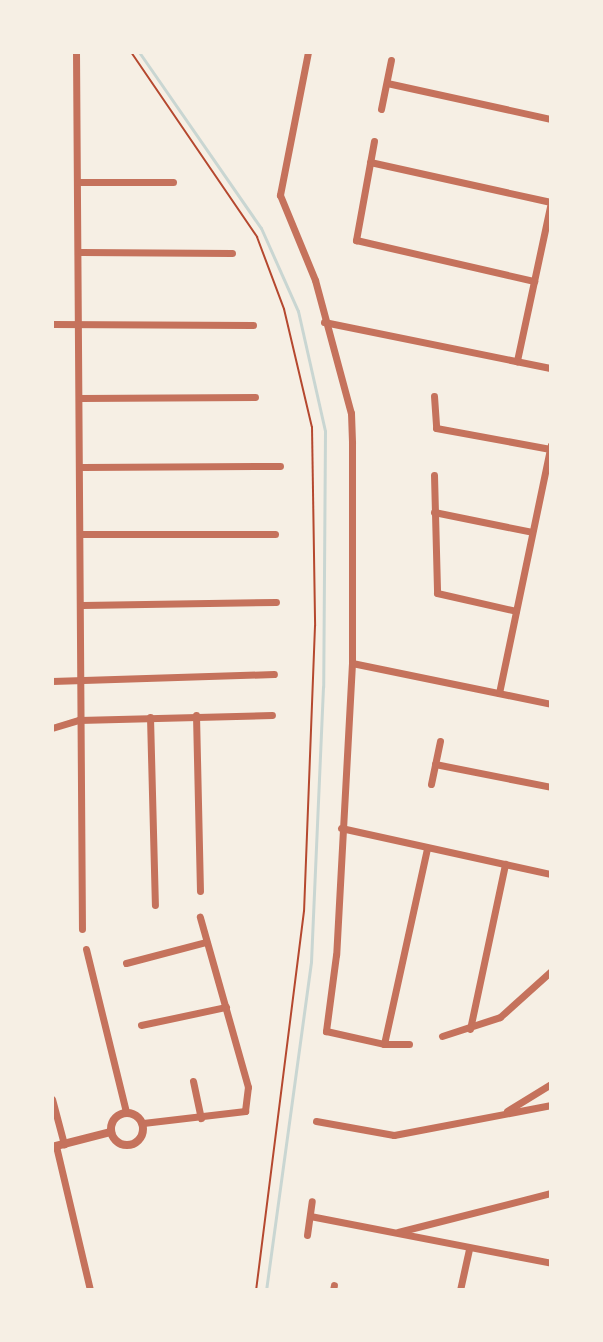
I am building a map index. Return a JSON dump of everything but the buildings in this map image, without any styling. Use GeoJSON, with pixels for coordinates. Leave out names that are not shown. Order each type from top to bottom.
{"type":"FeatureCollection","features":[{"type":"Feature","properties":{"kind":"street"},"geometry":{"type":"LineString","coordinates":[[76,52],[81,252],[83,678],[79,720],[82,929]]}},
{"type":"Feature","properties":{"kind":"street"},"geometry":{"type":"LineString","coordinates":[[308,52],[280,195],[315,280],[351,413],[352,663],[336,955],[326,1031],[384,1044],[409,1044]]}},
{"type":"Feature","properties":{"kind":"street"},"geometry":{"type":"LineString","coordinates":[[381,109],[391,60]]}},
{"type":"Feature","properties":{"kind":"street"},"geometry":{"type":"LineString","coordinates":[[387,83],[551,119]]}},
{"type":"Feature","properties":{"kind":"street"},"geometry":{"type":"LineString","coordinates":[[374,141],[356,240],[534,281]]}},
{"type":"Feature","properties":{"kind":"street"},"geometry":{"type":"LineString","coordinates":[[370,162],[551,202],[517,361]]}},
{"type":"Feature","properties":{"kind":"street"},"geometry":{"type":"LineString","coordinates":[[78,182],[173,182]]}},
{"type":"Feature","properties":{"kind":"street"},"geometry":{"type":"LineString","coordinates":[[81,252],[232,253]]}},
{"type":"Feature","properties":{"kind":"street"},"geometry":{"type":"LineString","coordinates":[[324,322],[551,368]]}},
{"type":"Feature","properties":{"kind":"street"},"geometry":{"type":"LineString","coordinates":[[52,324],[253,325]]}},
{"type":"Feature","properties":{"kind":"street"},"geometry":{"type":"LineString","coordinates":[[434,396],[436,428],[550,447],[499,693]]}},
{"type":"Feature","properties":{"kind":"street"},"geometry":{"type":"LineString","coordinates":[[80,398],[255,397]]}},
{"type":"Feature","properties":{"kind":"street"},"geometry":{"type":"LineString","coordinates":[[82,467],[280,466]]}},
{"type":"Feature","properties":{"kind":"street"},"geometry":{"type":"LineString","coordinates":[[434,475],[437,593],[516,611]]}},
{"type":"Feature","properties":{"kind":"street"},"geometry":{"type":"LineString","coordinates":[[434,512],[532,532]]}},
{"type":"Feature","properties":{"kind":"street"},"geometry":{"type":"LineString","coordinates":[[81,534],[275,534]]}},
{"type":"Feature","properties":{"kind":"street"},"geometry":{"type":"LineString","coordinates":[[82,605],[276,602]]}},
{"type":"Feature","properties":{"kind":"street"},"geometry":{"type":"LineString","coordinates":[[352,663],[551,704]]}},
{"type":"Feature","properties":{"kind":"street"},"geometry":{"type":"LineString","coordinates":[[52,681],[274,674]]}},
{"type":"Feature","properties":{"kind":"street"},"geometry":{"type":"LineString","coordinates":[[196,715],[200,891]]}},
{"type":"Feature","properties":{"kind":"street"},"geometry":{"type":"LineString","coordinates":[[52,728],[79,720],[272,715]]}},
{"type":"Feature","properties":{"kind":"street"},"geometry":{"type":"LineString","coordinates":[[150,717],[155,905]]}},
{"type":"Feature","properties":{"kind":"street"},"geometry":{"type":"LineString","coordinates":[[431,784],[440,741]]}},
{"type":"Feature","properties":{"kind":"street"},"geometry":{"type":"LineString","coordinates":[[435,764],[551,787]]}},
{"type":"Feature","properties":{"kind":"street"},"geometry":{"type":"LineString","coordinates":[[341,828],[551,874]]}},
{"type":"Feature","properties":{"kind":"street"},"geometry":{"type":"LineString","coordinates":[[384,1044],[427,848]]}},
{"type":"Feature","properties":{"kind":"street"},"geometry":{"type":"LineString","coordinates":[[470,1029],[505,864]]}},
{"type":"Feature","properties":{"kind":"street"},"geometry":{"type":"LineString","coordinates":[[86,949],[126,1112],[143,1123],[245,1111],[248,1087],[200,917]]}},
{"type":"Feature","properties":{"kind":"street"},"geometry":{"type":"LineString","coordinates":[[126,963],[206,942]]}},
{"type":"Feature","properties":{"kind":"street"},"geometry":{"type":"LineString","coordinates":[[442,1036],[470,1029],[518,1004],[551,971]]}},
{"type":"Feature","properties":{"kind":"street"},"geometry":{"type":"LineString","coordinates":[[141,1025],[226,1007]]}},
{"type":"Feature","properties":{"kind":"street"},"geometry":{"type":"LineString","coordinates":[[193,1081],[201,1118]]}},
{"type":"Feature","properties":{"kind":"street"},"geometry":{"type":"LineString","coordinates":[[501,1114],[551,1084]]}},
{"type":"Feature","properties":{"kind":"street"},"geometry":{"type":"LineString","coordinates":[[52,1099],[57,1146],[90,1290]]}},
{"type":"Feature","properties":{"kind":"street"},"geometry":{"type":"LineString","coordinates":[[316,1121],[394,1135],[551,1105]]}},
{"type":"Feature","properties":{"kind":"street"},"geometry":{"type":"LineString","coordinates":[[111,1132],[115,1118],[126,1112]]}},
{"type":"Feature","properties":{"kind":"street"},"geometry":{"type":"LineString","coordinates":[[111,1132],[120,1144],[131,1145],[143,1134],[143,1123]]}},
{"type":"Feature","properties":{"kind":"street"},"geometry":{"type":"LineString","coordinates":[[57,1146],[111,1132]]}},
{"type":"Feature","properties":{"kind":"street"},"geometry":{"type":"LineString","coordinates":[[393,1234],[551,1193]]}},
{"type":"Feature","properties":{"kind":"street"},"geometry":{"type":"LineString","coordinates":[[307,1235],[312,1201]]}},
{"type":"Feature","properties":{"kind":"street"},"geometry":{"type":"LineString","coordinates":[[310,1216],[551,1263]]}},
{"type":"Feature","properties":{"kind":"street"},"geometry":{"type":"LineString","coordinates":[[460,1290],[469,1249]]}},
{"type":"Feature","properties":{"kind":"path"},"geometry":{"type":"LineString","coordinates":[[131,52],[257,237],[284,309],[312,427],[315,626],[304,911],[256,1290]]}},
{"type":"Feature","properties":{"kind":"waterway"},"geometry":{"type":"LineString","coordinates":[[139,52],[261,228],[298,311],[325,431],[323,687],[311,962],[266,1290]]}}]}
